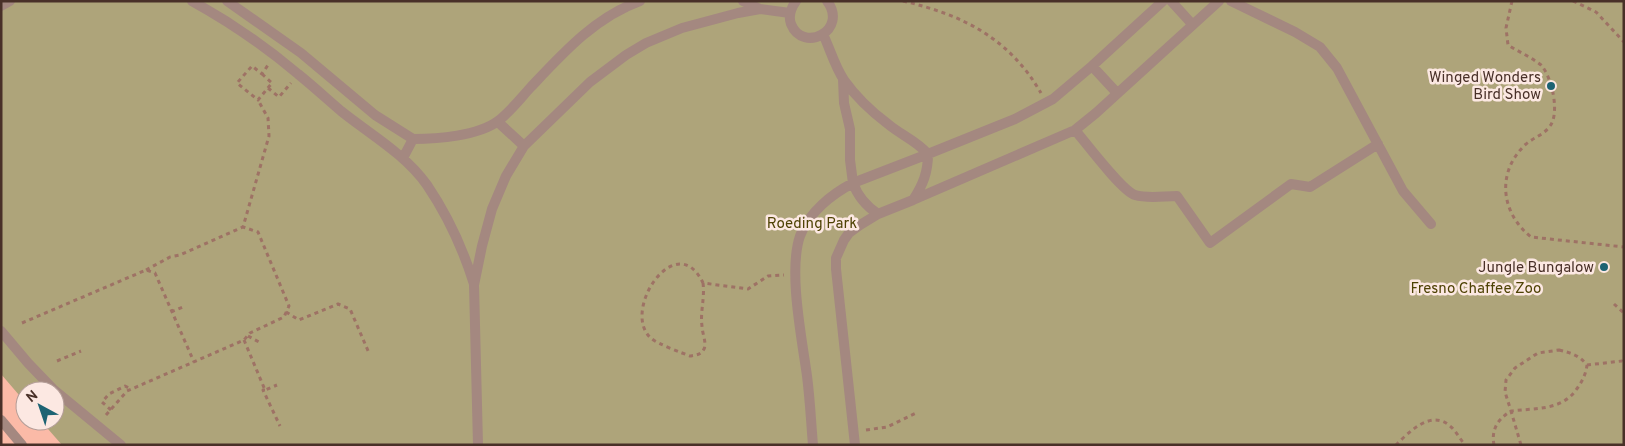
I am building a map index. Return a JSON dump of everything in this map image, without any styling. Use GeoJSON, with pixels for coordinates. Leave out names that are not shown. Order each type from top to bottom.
{"type":"FeatureCollection","features":[{"type":"Feature","properties":{"kind":"street"},"geometry":{"type":"LineString","coordinates":[[1,6],[10,1]]}},
{"type":"Feature","properties":{"kind":"street"},"geometry":{"type":"LineString","coordinates":[[192,1],[223,18],[274,55],[341,111],[403,158],[426,185],[448,221],[466,259],[474,285]]}},
{"type":"Feature","properties":{"kind":"street"},"geometry":{"type":"LineString","coordinates":[[227,1],[301,53],[375,115],[413,139],[430,139],[465,133],[482,129],[498,122],[565,51],[586,32],[609,16],[640,1]]}},
{"type":"Feature","properties":{"kind":"street"},"geometry":{"type":"LineString","coordinates":[[743,1],[760,9],[790,13]]}},
{"type":"Feature","properties":{"kind":"street"},"geometry":{"type":"LineString","coordinates":[[796,1],[790,13],[792,27],[803,36],[817,37],[829,30],[832,23],[833,16],[828,2]]}},
{"type":"Feature","properties":{"kind":"street"},"geometry":{"type":"LineString","coordinates":[[813,445],[809,393],[796,296],[797,247],[800,235],[806,225],[832,196],[853,183],[1015,119],[1046,103],[1092,66],[1163,1]]}},
{"type":"Feature","properties":{"kind":"street"},"geometry":{"type":"LineString","coordinates":[[1170,1],[1192,24]]}},
{"type":"Feature","properties":{"kind":"street"},"geometry":{"type":"LineString","coordinates":[[855,445],[836,269],[836,258],[849,233],[878,214],[1075,130],[1219,1]]}},
{"type":"Feature","properties":{"kind":"street"},"geometry":{"type":"LineString","coordinates":[[1231,1],[1295,32],[1320,47],[1337,68],[1403,191],[1431,224]]}},
{"type":"Feature","properties":{"kind":"street"},"geometry":{"type":"LineString","coordinates":[[478,445],[474,285],[492,209],[506,176],[524,146],[573,97],[626,55],[682,28],[760,9]]}},
{"type":"Feature","properties":{"kind":"street"},"geometry":{"type":"LineString","coordinates":[[823,34],[843,79],[872,112],[902,135],[920,144],[928,154],[928,170],[922,186],[913,200]]}},
{"type":"Feature","properties":{"kind":"street"},"geometry":{"type":"LineString","coordinates":[[1092,66],[1117,93]]}},
{"type":"Feature","properties":{"kind":"street"},"geometry":{"type":"LineString","coordinates":[[843,79],[844,103],[850,129],[850,160],[853,183],[868,208],[878,214]]}},
{"type":"Feature","properties":{"kind":"street"},"geometry":{"type":"LineString","coordinates":[[498,122],[524,146]]}},
{"type":"Feature","properties":{"kind":"street"},"geometry":{"type":"LineString","coordinates":[[1075,130],[1122,186],[1133,194],[1147,197],[1178,196],[1210,243],[1291,184],[1310,186],[1378,144]]}},
{"type":"Feature","properties":{"kind":"street"},"geometry":{"type":"LineString","coordinates":[[403,158],[413,139]]}},
{"type":"Feature","properties":{"kind":"street"},"geometry":{"type":"LineString","coordinates":[[1,331],[53,389],[121,445]]}},
{"type":"Feature","properties":{"kind":"street"},"geometry":{"type":"LineString","coordinates":[[1,420],[22,445]]}},
{"type":"Feature","properties":{"kind":"path"},"geometry":{"type":"LineString","coordinates":[[903,1],[921,5],[966,21],[991,36],[1013,54],[1046,103]]}},
{"type":"Feature","properties":{"kind":"path"},"geometry":{"type":"LineString","coordinates":[[1512,1],[1506,28],[1508,45],[1542,67],[1550,82],[1555,109],[1553,122],[1548,129],[1533,138],[1514,158],[1507,176],[1506,188],[1506,202],[1511,215],[1520,229],[1531,237],[1624,247]]}},
{"type":"Feature","properties":{"kind":"path"},"geometry":{"type":"LineString","coordinates":[[1573,1],[1596,12],[1624,42]]}},
{"type":"Feature","properties":{"kind":"path"},"geometry":{"type":"LineString","coordinates":[[262,74],[274,55]]}},
{"type":"Feature","properties":{"kind":"path"},"geometry":{"type":"LineString","coordinates":[[243,227],[269,136],[268,118],[262,105],[237,83],[252,66],[272,83],[258,100]]}},
{"type":"Feature","properties":{"kind":"path"},"geometry":{"type":"LineString","coordinates":[[268,88],[279,97],[298,74]]}},
{"type":"Feature","properties":{"kind":"path"},"geometry":{"type":"LineString","coordinates":[[22,323],[146,270],[170,257],[180,255],[243,227],[258,232],[289,306],[284,317],[250,333],[244,340],[127,391],[97,425]]}},
{"type":"Feature","properties":{"kind":"path"},"geometry":{"type":"LineString","coordinates":[[678,265],[692,269],[699,275],[703,283],[704,294],[701,319],[705,345],[703,351],[698,355],[690,356],[652,339],[644,326],[643,315],[646,295],[653,280],[666,268],[678,265]]}},
{"type":"Feature","properties":{"kind":"path"},"geometry":{"type":"LineString","coordinates":[[146,270],[154,273],[194,362]]}},
{"type":"Feature","properties":{"kind":"path"},"geometry":{"type":"LineString","coordinates":[[703,283],[748,288],[768,276],[796,275]]}},
{"type":"Feature","properties":{"kind":"path"},"geometry":{"type":"LineString","coordinates":[[286,312],[299,320],[338,304],[350,310],[370,352]]}},
{"type":"Feature","properties":{"kind":"path"},"geometry":{"type":"LineString","coordinates":[[1614,304],[1624,313]]}},
{"type":"Feature","properties":{"kind":"path"},"geometry":{"type":"LineString","coordinates":[[171,312],[183,308]]}},
{"type":"Feature","properties":{"kind":"path"},"geometry":{"type":"LineString","coordinates":[[248,336],[259,342]]}},
{"type":"Feature","properties":{"kind":"path"},"geometry":{"type":"LineString","coordinates":[[244,340],[265,390],[263,390],[280,426]]}},
{"type":"Feature","properties":{"kind":"path"},"geometry":{"type":"LineString","coordinates":[[1494,445],[1493,433],[1496,424],[1511,411],[1551,407],[1564,402],[1574,394],[1581,384],[1587,365],[1574,353],[1559,350],[1538,353],[1515,368],[1506,380],[1504,392],[1511,411],[1521,445]]}},
{"type":"Feature","properties":{"kind":"path"},"geometry":{"type":"LineString","coordinates":[[58,361],[82,352]]}},
{"type":"Feature","properties":{"kind":"path"},"geometry":{"type":"LineString","coordinates":[[1587,365],[1623,361]]}},
{"type":"Feature","properties":{"kind":"path"},"geometry":{"type":"LineString","coordinates":[[265,390],[276,385]]}},
{"type":"Feature","properties":{"kind":"path"},"geometry":{"type":"LineString","coordinates":[[110,410],[102,402],[109,394],[125,386],[131,389]]}},
{"type":"Feature","properties":{"kind":"path"},"geometry":{"type":"LineString","coordinates":[[854,432],[887,427],[916,413]]}},
{"type":"Feature","properties":{"kind":"path"},"geometry":{"type":"LineString","coordinates":[[1396,445],[1415,427],[1434,421],[1446,423],[1450,426],[1465,445]]}},
{"type":"Feature","properties":{"kind":"green space","name":"Roeding Park"},"geometry":{"type":"Polygon","coordinates":[[[1,1],[1624,1],[1624,445],[62,445],[50,431],[65,431],[65,381],[15,381],[15,390],[1,374],[1,1]]]}},
{"type":"Feature","properties":{"kind":"place","name":"Winged Wonders Bird Show"},"geometry":{"type":"Point","coordinates":[1551,86]}},
{"type":"Feature","properties":{"kind":"place","name":"Jungle Bungalow"},"geometry":{"type":"Point","coordinates":[1604,267]}},
{"type":"Feature","properties":{"kind":"park label","name":"Fresno Chaffee Zoo"},"geometry":{"type":"Point","coordinates":[1476,288]}}]}
